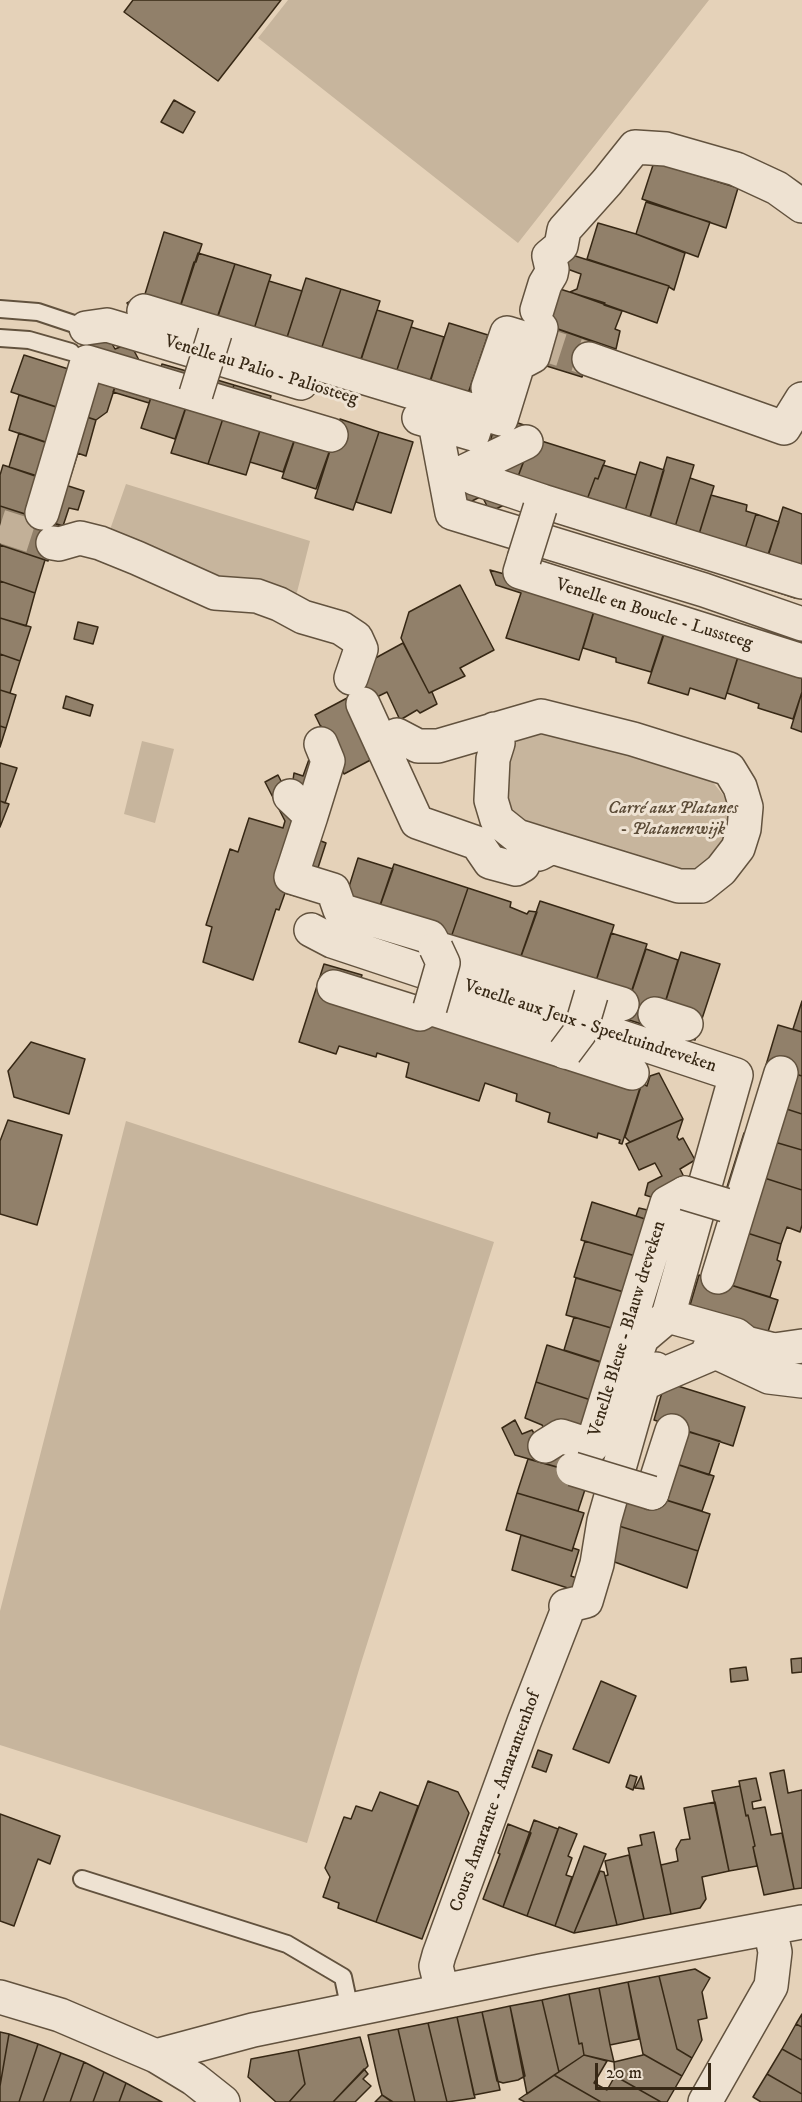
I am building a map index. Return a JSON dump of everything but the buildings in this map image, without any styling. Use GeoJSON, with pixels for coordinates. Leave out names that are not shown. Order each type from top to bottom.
{"type":"FeatureCollection","features":[{"type":"Feature","properties":{"kind":"street"},"geometry":{"type":"LineString","coordinates":[[491,410],[507,333],[536,328],[546,284],[552,269],[549,255],[561,246],[564,230],[608,182],[635,147],[666,149],[736,169],[777,188],[802,206]]}},
{"type":"Feature","properties":{"kind":"street"},"geometry":{"type":"LineString","coordinates":[[491,410],[215,333],[144,311],[491,410],[503,423],[472,470],[474,478],[523,543],[802,582]]}},
{"type":"Feature","properties":{"kind":"street","name":"Venelle au Palio - Paliosteeg"},"geometry":{"type":"LineString","coordinates":[[79,336],[107,325],[473,435],[491,410]]}},
{"type":"Feature","properties":{"kind":"street"},"geometry":{"type":"LineString","coordinates":[[196,394],[215,333]]}},
{"type":"Feature","properties":{"kind":"street"},"geometry":{"type":"LineString","coordinates":[[589,359],[784,428],[802,399]]}},
{"type":"Feature","properties":{"kind":"street"},"geometry":{"type":"LineString","coordinates":[[331,435],[87,362],[48,528],[59,544],[80,538],[100,543],[216,593],[257,596],[279,604],[303,617],[341,628],[356,638],[361,649],[356,683],[417,822],[477,843],[490,862],[516,869],[538,856]]}},
{"type":"Feature","properties":{"kind":"street"},"geometry":{"type":"LineString","coordinates":[[435,423],[452,513],[523,543],[704,590],[802,624]]}},
{"type":"Feature","properties":{"kind":"street"},"geometry":{"type":"LineString","coordinates":[[472,470],[526,442]]}},
{"type":"Feature","properties":{"kind":"street","name":"Venelle en Boucle - Lussteeg"},"geometry":{"type":"LineString","coordinates":[[523,543],[520,572],[802,661]]}},
{"type":"Feature","properties":{"kind":"street"},"geometry":{"type":"LineString","coordinates":[[381,742],[397,735],[418,746],[438,746],[494,729],[541,716],[666,750],[729,769],[740,787],[746,807],[744,829],[738,848],[721,870],[701,886],[679,886],[538,856],[497,820],[491,800],[493,759],[498,743],[494,729]]}},
{"type":"Feature","properties":{"kind":"street"},"geometry":{"type":"LineString","coordinates":[[321,744],[328,761],[291,877],[333,890],[340,910],[430,937],[443,963],[430,1008],[420,1014],[334,987]]}},
{"type":"Feature","properties":{"kind":"street"},"geometry":{"type":"LineString","coordinates":[[310,816],[290,796],[297,807],[283,861],[286,871],[337,887],[346,908],[367,915]]}},
{"type":"Feature","properties":{"kind":"street","name":"Venelle aux Jeux - Speeltuindreveken"},"geometry":{"type":"LineString","coordinates":[[311,930],[332,941],[736,1075],[673,1349]]}},
{"type":"Feature","properties":{"kind":"street"},"geometry":{"type":"LineString","coordinates":[[436,948],[622,1004]]}},
{"type":"Feature","properties":{"kind":"street"},"geometry":{"type":"LineString","coordinates":[[565,1052],[580,1032],[591,995]]}},
{"type":"Feature","properties":{"kind":"street"},"geometry":{"type":"LineString","coordinates":[[430,1008],[632,1073]]}},
{"type":"Feature","properties":{"kind":"street"},"geometry":{"type":"LineString","coordinates":[[655,1014],[686,1024]]}},
{"type":"Feature","properties":{"kind":"street"},"geometry":{"type":"LineString","coordinates":[[718,1277],[732,1207],[781,1073]]}},
{"type":"Feature","properties":{"kind":"street","name":"Venelle Bleue - Blauw dreveken"},"geometry":{"type":"LineString","coordinates":[[672,1431],[652,1493],[559,1453],[561,1436],[592,1446],[667,1203],[685,1193],[732,1207]]}},
{"type":"Feature","properties":{"kind":"street"},"geometry":{"type":"LineString","coordinates":[[673,1349],[736,1335],[746,1342],[774,1350],[802,1346]]}},
{"type":"Feature","properties":{"kind":"street"},"geometry":{"type":"LineString","coordinates":[[673,1349],[769,1377],[802,1381]]}},
{"type":"Feature","properties":{"kind":"street","name":"Cours Amarante - Amarantenhof"},"geometry":{"type":"LineString","coordinates":[[442,1991],[436,1966],[524,1722],[566,1610],[586,1600],[597,1564],[604,1521],[643,1384],[673,1349]]}},
{"type":"Feature","properties":{"kind":"street"},"geometry":{"type":"LineString","coordinates":[[156,2056],[253,2030],[802,1922]]}},
{"type":"Feature","properties":{"kind":"street"},"geometry":{"type":"LineString","coordinates":[[705,2102],[771,1986],[775,1952],[770,1928]]}},
{"type":"Feature","properties":{"kind":"street"},"geometry":{"type":"LineString","coordinates":[[0,1997],[60,2015],[156,2056],[194,2079],[223,2102]]}},
{"type":"Feature","properties":{"kind":"lane"},"geometry":{"type":"LineString","coordinates":[[0,309],[38,312],[79,336]]}},
{"type":"Feature","properties":{"kind":"lane"},"geometry":{"type":"LineString","coordinates":[[0,338],[28,340],[79,336]]}},
{"type":"Feature","properties":{"kind":"lane"},"geometry":{"type":"LineString","coordinates":[[82,1879],[287,1944],[343,1977],[350,2010]]}},
{"type":"Feature","properties":{"kind":"green space"},"geometry":{"type":"Polygon","coordinates":[[[288,0],[709,0],[518,243],[258,38],[288,0]]]}},
{"type":"Feature","properties":{"kind":"green space"},"geometry":{"type":"Polygon","coordinates":[[[126,484],[310,541],[295,600],[106,541],[126,484]]]}},
{"type":"Feature","properties":{"kind":"green space","name":"Carré aux Platanes - Platanenwijk"},"geometry":{"type":"Polygon","coordinates":[[[549,727],[707,775],[724,796],[730,816],[726,839],[710,864],[686,874],[517,822],[506,813],[500,779],[513,743],[525,732],[549,727]]]}},
{"type":"Feature","properties":{"kind":"green space"},"geometry":{"type":"Polygon","coordinates":[[[142,741],[174,749],[155,823],[124,814],[142,741]]]}},
{"type":"Feature","properties":{"kind":"green space"},"geometry":{"type":"Polygon","coordinates":[[[126,1121],[494,1242],[361,1663],[307,1843],[0,1745],[0,1611],[126,1121]]]}},
{"type":"Feature","properties":{"kind":"tunnel"},"geometry":{"type":"LineString","coordinates":[[530,340],[589,359]]}},
{"type":"Feature","properties":{"kind":"tunnel"},"geometry":{"type":"LineString","coordinates":[[0,526],[53,543]]}}]}
